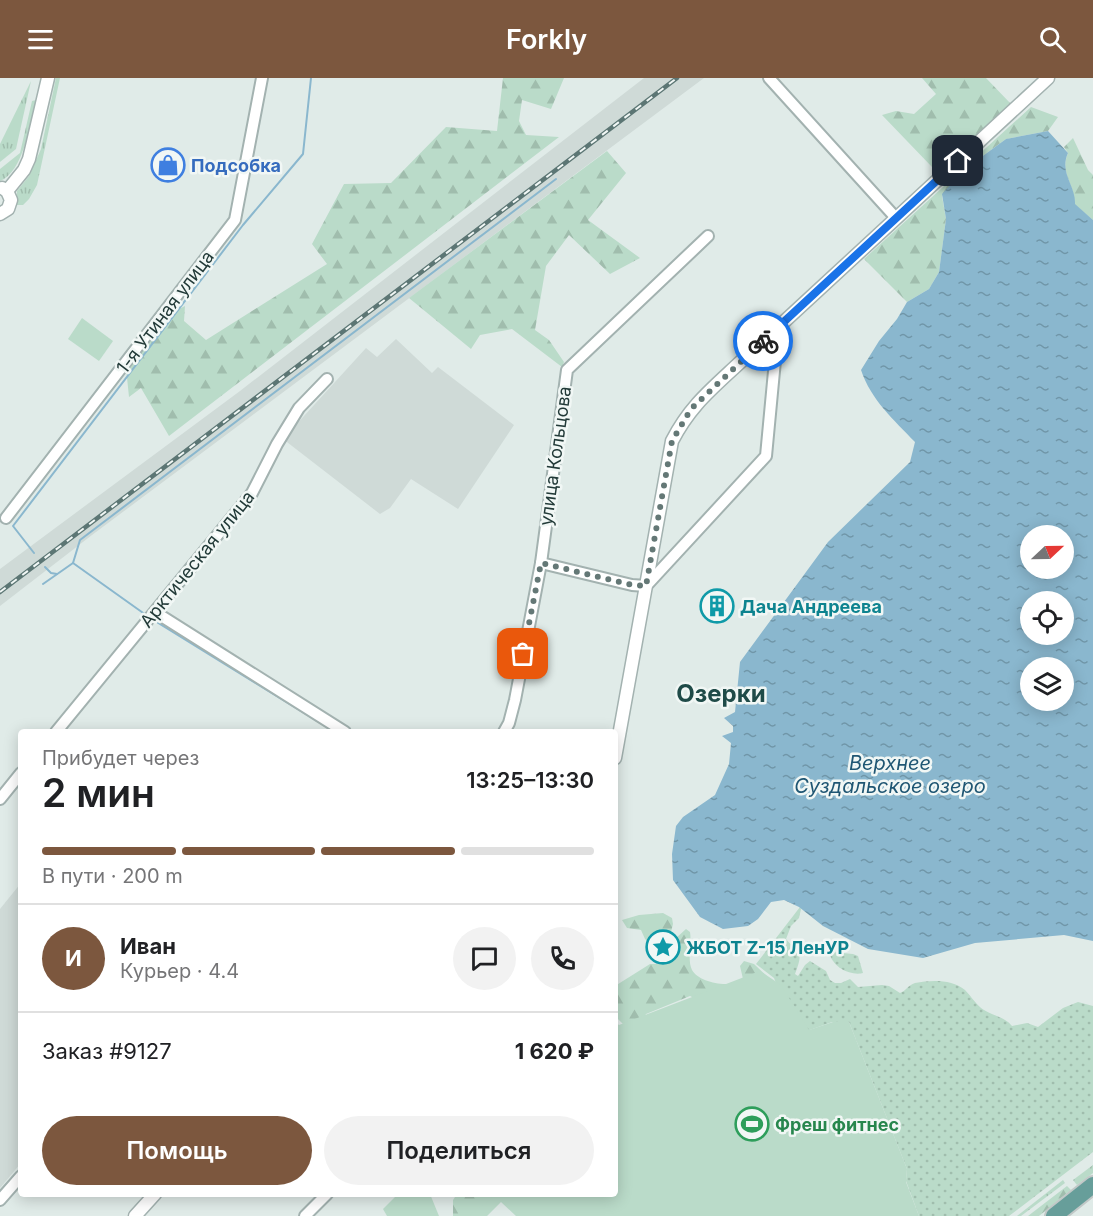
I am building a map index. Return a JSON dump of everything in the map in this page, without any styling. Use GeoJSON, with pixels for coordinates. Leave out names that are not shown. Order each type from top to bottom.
{"type":"FeatureCollection","features":[{"type":"Feature","properties":{"kind":"main road"},"geometry":{"type":"LineString","coordinates":[[1062,1215],[1093,1185]]}},
{"type":"Feature","properties":{"kind":"street"},"geometry":{"type":"LineString","coordinates":[[0,214],[10,205],[10,200],[3,189],[24,170],[29,159],[48,78]]}},
{"type":"Feature","properties":{"kind":"street","name":"1-я Утиная улица"},"geometry":{"type":"LineString","coordinates":[[6,518],[235,220],[262,78]]}},
{"type":"Feature","properties":{"kind":"street"},"geometry":{"type":"LineString","coordinates":[[769,78],[896,218]]}},
{"type":"Feature","properties":{"kind":"street"},"geometry":{"type":"LineString","coordinates":[[618,741],[672,441],[691,409],[1048,78]]}},
{"type":"Feature","properties":{"kind":"street","name":"улица Кольцова"},"geometry":{"type":"LineString","coordinates":[[506,729],[515,700],[541,563],[567,370],[708,236]]}},
{"type":"Feature","properties":{"kind":"street"},"geometry":{"type":"LineString","coordinates":[[646,586],[766,456],[776,350],[767,337]]}},
{"type":"Feature","properties":{"kind":"street","name":"Арктическая улица"},"geometry":{"type":"LineString","coordinates":[[58,729],[252,493],[277,444],[299,408],[327,379]]}},
{"type":"Feature","properties":{"kind":"street"},"geometry":{"type":"LineString","coordinates":[[541,563],[632,585],[646,586]]}},
{"type":"Feature","properties":{"kind":"street"},"geometry":{"type":"LineString","coordinates":[[154,612],[340,729]]}},
{"type":"Feature","properties":{"kind":"street"},"geometry":{"type":"LineString","coordinates":[[0,799],[18,777]]}},
{"type":"Feature","properties":{"kind":"street"},"geometry":{"type":"LineString","coordinates":[[0,1200],[18,1179]]}},
{"type":"Feature","properties":{"kind":"street"},"geometry":{"type":"LineString","coordinates":[[135,1216],[152,1197]]}},
{"type":"Feature","properties":{"kind":"street"},"geometry":{"type":"LineString","coordinates":[[305,1216],[324,1197]]}},
{"type":"Feature","properties":{"kind":"shaded area"},"geometry":{"type":"Polygon","coordinates":[[[644,78],[704,78],[0,606],[0,569],[240,391],[644,78]]]}},
{"type":"Feature","properties":{"kind":"shaded area"},"geometry":{"type":"Polygon","coordinates":[[[396,339],[432,373],[438,367],[514,425],[458,509],[411,479],[390,508],[380,514],[283,439],[366,348],[377,357],[396,339]]]}},
{"type":"Feature","properties":{"kind":"shaded area"},"geometry":{"type":"Polygon","coordinates":[[[18,887],[18,1167],[0,1188],[0,909],[18,887]]]}},
{"type":"Feature","properties":{"kind":"green space"},"geometry":{"type":"Polygon","coordinates":[[[56,78],[60,78],[37,185],[23,205],[16,205],[17,191],[29,176],[41,149],[56,78]]]}},
{"type":"Feature","properties":{"kind":"green space"},"geometry":{"type":"Polygon","coordinates":[[[503,78],[564,78],[551,109],[522,100],[519,121],[526,135],[559,137],[169,436],[141,388],[129,397],[126,368],[167,315],[185,306],[184,321],[206,340],[327,264],[312,244],[344,184],[391,183],[446,127],[497,131],[503,78]]]}},
{"type":"Feature","properties":{"kind":"green space"},"geometry":{"type":"Polygon","coordinates":[[[922,78],[986,78],[1011,104],[935,173],[932,167],[882,115],[896,111],[914,114],[936,94],[922,78]]]}},
{"type":"Feature","properties":{"kind":"green space"},"geometry":{"type":"Polygon","coordinates":[[[31,81],[16,149],[0,162],[0,144],[31,81]]]}},
{"type":"Feature","properties":{"kind":"green space"},"geometry":{"type":"Polygon","coordinates":[[[36,100],[20,157],[15,168],[0,181],[0,169],[20,153],[32,101],[36,100]]]}},
{"type":"Feature","properties":{"kind":"green space"},"geometry":{"type":"Polygon","coordinates":[[[1031,107],[1058,117],[1048,131],[1006,139],[965,169],[942,196],[946,219],[939,272],[929,289],[907,302],[864,259],[1031,107]]]}},
{"type":"Feature","properties":{"kind":"green space"},"geometry":{"type":"Polygon","coordinates":[[[1073,138],[1088,170],[1093,175],[1093,220],[1074,204],[1073,191],[1066,173],[1068,153],[1064,147],[1073,138]]]}},
{"type":"Feature","properties":{"kind":"green space"},"geometry":{"type":"Polygon","coordinates":[[[607,151],[626,173],[588,220],[640,258],[610,274],[569,235],[546,266],[535,330],[549,340],[564,362],[562,367],[512,329],[480,335],[471,349],[409,298],[607,151]]]}},
{"type":"Feature","properties":{"kind":"green space"},"geometry":{"type":"Polygon","coordinates":[[[82,318],[113,341],[99,361],[68,339],[82,318]]]}},
{"type":"Feature","properties":{"kind":"green space"},"geometry":{"type":"Polygon","coordinates":[[[800,907],[799,918],[791,926],[786,939],[800,957],[795,974],[798,976],[810,961],[826,971],[830,980],[835,983],[850,979],[858,987],[889,986],[900,993],[915,983],[948,982],[960,986],[981,1008],[1012,1026],[1027,1023],[1038,1027],[1063,1008],[1078,1002],[1093,1006],[1093,1152],[1009,1216],[919,1216],[906,1181],[907,1169],[849,1022],[832,1022],[796,1035],[774,978],[756,964],[800,907]]]}},
{"type":"Feature","properties":{"kind":"green space"},"geometry":{"type":"Polygon","coordinates":[[[663,913],[672,918],[671,932],[675,939],[686,929],[690,932],[691,966],[696,975],[701,978],[724,984],[738,982],[743,979],[740,966],[744,961],[754,964],[773,982],[711,1007],[690,996],[646,1014],[641,1024],[624,1025],[618,1019],[618,984],[650,964],[666,964],[670,952],[666,946],[655,948],[645,939],[641,930],[627,928],[622,920],[639,915],[663,913]]]}},
{"type":"Feature","properties":{"kind":"green space"},"geometry":{"type":"Polygon","coordinates":[[[832,952],[858,956],[863,973],[853,973],[839,967],[832,960],[830,955],[832,952]]]}},
{"type":"Feature","properties":{"kind":"green space","name":"Фреш фитнес"},"geometry":{"type":"Polygon","coordinates":[[[760,971],[781,985],[809,1030],[833,1022],[849,1022],[907,1169],[906,1182],[919,1216],[516,1216],[501,1202],[487,1216],[469,1216],[493,1197],[618,1197],[619,1025],[760,971]]]}},
{"type":"Feature","properties":{"kind":"green space"},"geometry":{"type":"Polygon","coordinates":[[[1093,1165],[1093,1173],[1077,1185],[1073,1180],[1093,1165]]]}},
{"type":"Feature","properties":{"kind":"green space"},"geometry":{"type":"Polygon","coordinates":[[[1063,1180],[1065,1183],[1021,1216],[1017,1216],[1063,1180]]]}},
{"type":"Feature","properties":{"kind":"green space"},"geometry":{"type":"Polygon","coordinates":[[[1067,1186],[1071,1190],[1039,1216],[1028,1216],[1067,1186]]]}},
{"type":"Feature","properties":{"kind":"green space"},"geometry":{"type":"Polygon","coordinates":[[[395,1197],[431,1197],[439,1216],[387,1216],[383,1209],[395,1197]]]}},
{"type":"Feature","properties":{"kind":"green space"},"geometry":{"type":"Polygon","coordinates":[[[455,1197],[495,1197],[479,1216],[453,1216],[455,1197]]]}},
{"type":"Feature","properties":{"kind":"water","name":"Верхнее Суздальское озеро"},"geometry":{"type":"Polygon","coordinates":[[[1048,131],[1068,153],[1065,167],[1075,197],[1075,204],[1093,220],[1093,941],[1064,935],[975,943],[923,958],[868,949],[823,926],[799,907],[784,900],[771,902],[758,919],[748,926],[723,929],[700,917],[673,880],[672,854],[676,826],[683,817],[715,795],[729,764],[731,743],[722,736],[733,732],[733,726],[724,718],[735,712],[740,662],[828,542],[910,462],[915,442],[877,400],[861,370],[907,302],[929,289],[939,272],[946,219],[942,194],[965,169],[1006,139],[1048,131]]]}},
{"type":"Feature","properties":{"kind":"waterway"},"geometry":{"type":"LineString","coordinates":[[34,553],[13,526],[243,225],[303,154],[311,78]]}},
{"type":"Feature","properties":{"kind":"waterway"},"geometry":{"type":"LineString","coordinates":[[43,584],[73,563],[80,540],[556,179]]}},
{"type":"Feature","properties":{"kind":"waterway"},"geometry":{"type":"LineString","coordinates":[[73,563],[146,615]]}},
{"type":"Feature","properties":{"kind":"waterway"},"geometry":{"type":"LineString","coordinates":[[45,567],[51,573],[57,574]]}},
{"type":"Feature","properties":{"kind":"waterway"},"geometry":{"type":"LineString","coordinates":[[155,621],[330,729]]}},
{"type":"Feature","properties":{"kind":"railway"},"geometry":{"type":"LineString","coordinates":[[0,592],[677,78]]}},
{"type":"Feature","properties":{"kind":"way so far"},"geometry":{"type":"LineString","coordinates":[[523,654],[541,563],[632,585],[646,586],[672,441],[691,409],[763,341]]}},
{"type":"Feature","properties":{"kind":"place","name":"Подсобка"},"geometry":{"type":"Point","coordinates":[168,165]}},
{"type":"Feature","properties":{"kind":"place","name":"Дача Андреева"},"geometry":{"type":"Point","coordinates":[717,606]}},
{"type":"Feature","properties":{"kind":"place","name":"ЖБОТ Z-15 ЛенУР"},"geometry":{"type":"Point","coordinates":[663,947]}},
{"type":"Feature","properties":{"kind":"place","name":"Фреш фитнес"},"geometry":{"type":"Point","coordinates":[752,1124]}},
{"type":"Feature","properties":{"kind":"district","name":"Озерки"},"geometry":{"type":"Point","coordinates":[721,693]}},
{"type":"Feature","properties":{"kind":"route"},"geometry":{"type":"LineString","coordinates":[[763,341],[958,161]]}}]}
